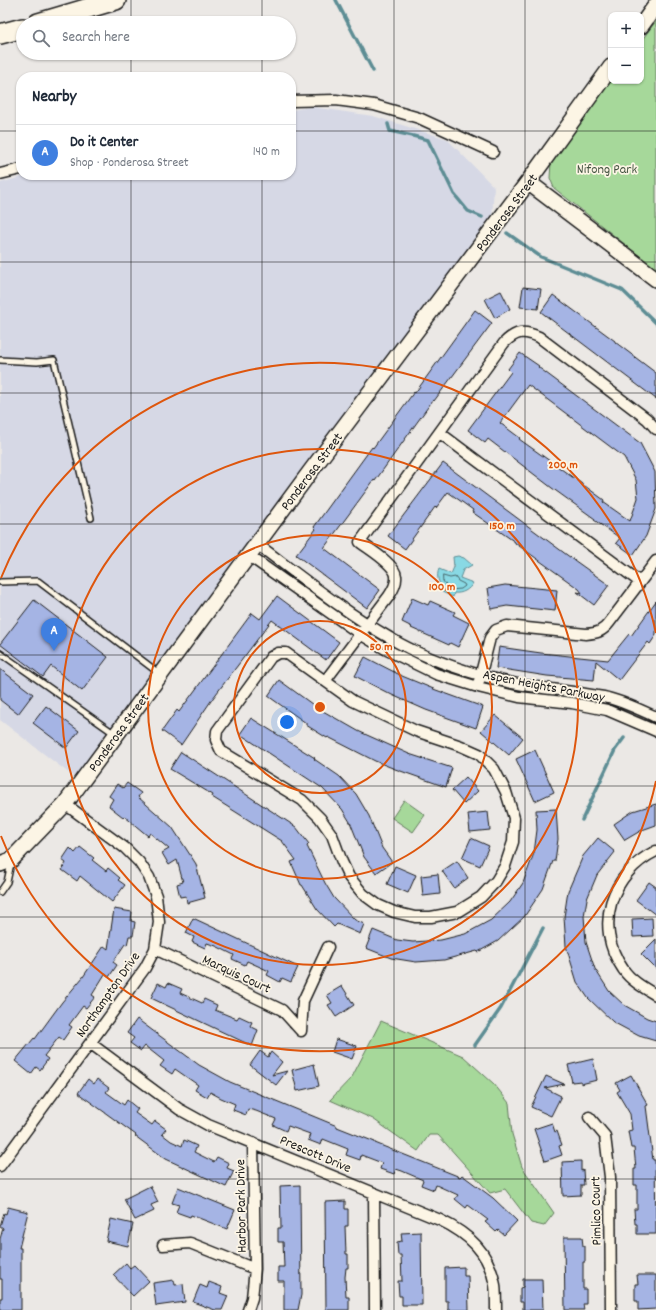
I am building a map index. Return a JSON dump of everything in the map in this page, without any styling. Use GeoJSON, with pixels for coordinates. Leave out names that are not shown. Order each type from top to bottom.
{"type":"FeatureCollection","features":[{"type":"Feature","properties":{"kind":"highway"},"geometry":{"type":"LineString","coordinates":[[62,16],[116,0]]}},
{"type":"Feature","properties":{"kind":"highway"},"geometry":{"type":"LineString","coordinates":[[0,34],[16,30]]}},
{"type":"Feature","properties":{"kind":"street"},"geometry":{"type":"LineString","coordinates":[[644,22],[656,5]]}},
{"type":"Feature","properties":{"kind":"street","name":"Ponderosa Street"},"geometry":{"type":"LineString","coordinates":[[6,862],[65,804],[253,549],[528,182],[608,72]]}},
{"type":"Feature","properties":{"kind":"street"},"geometry":{"type":"LineString","coordinates":[[296,101],[336,100],[374,105],[419,118],[493,152]]}},
{"type":"Feature","properties":{"kind":"street"},"geometry":{"type":"LineString","coordinates":[[0,174],[16,170]]}},
{"type":"Feature","properties":{"kind":"street"},"geometry":{"type":"LineString","coordinates":[[528,182],[656,279]]}},
{"type":"Feature","properties":{"kind":"street"},"geometry":{"type":"LineString","coordinates":[[325,681],[389,596],[394,587],[396,575],[391,566],[360,542],[504,343],[512,336],[520,332],[529,333],[539,338],[647,419],[656,429]]}},
{"type":"Feature","properties":{"kind":"street"},"geometry":{"type":"LineString","coordinates":[[440,433],[640,582]]}},
{"type":"Feature","properties":{"kind":"street","name":"Aspen Heights Parkway"},"geometry":{"type":"LineString","coordinates":[[253,549],[311,584],[392,640],[440,662],[481,676],[521,686],[575,692],[610,699],[656,717]]}},
{"type":"Feature","properties":{"kind":"street","name":"Aspen Heights Parkway"},"geometry":{"type":"LineString","coordinates":[[253,549],[304,594],[360,634],[387,650],[436,674],[478,687],[519,697],[572,703],[607,710],[656,731]]}},
{"type":"Feature","properties":{"kind":"street"},"geometry":{"type":"LineString","coordinates":[[478,687],[490,638],[496,630],[507,626],[586,634],[596,633],[603,630],[656,561]]}},
{"type":"Feature","properties":{"kind":"street"},"geometry":{"type":"LineString","coordinates":[[278,653],[286,653],[325,681],[353,701],[416,731],[462,746],[479,754],[494,769],[506,792],[514,818],[513,842],[505,866],[496,881],[480,898],[457,912],[431,917],[408,916],[378,905],[363,894],[349,877],[332,835],[320,818],[302,800],[221,751],[216,740],[217,731],[271,657],[278,653]]}},
{"type":"Feature","properties":{"kind":"street","name":"Northampton Drive"},"geometry":{"type":"LineString","coordinates":[[0,1166],[145,968],[154,949],[158,922],[156,896],[149,877],[139,862],[125,848],[65,804]]}},
{"type":"Feature","properties":{"kind":"street"},"geometry":{"type":"LineString","coordinates":[[656,850],[640,860],[627,872],[614,892],[608,914],[608,933],[612,951],[623,970],[642,987],[656,995]]}},
{"type":"Feature","properties":{"kind":"street","name":"Marquis Court"},"geometry":{"type":"LineString","coordinates":[[154,949],[282,1010],[301,1030],[303,1002],[328,947]]}},
{"type":"Feature","properties":{"kind":"street","name":"Prescott Drive"},"geometry":{"type":"LineString","coordinates":[[90,1043],[179,1109],[208,1125],[440,1220],[456,1228],[471,1239],[488,1260],[495,1286],[496,1310]]}},
{"type":"Feature","properties":{"kind":"street","name":"Pimlico Court"},"geometry":{"type":"LineString","coordinates":[[589,1117],[604,1136],[610,1177],[611,1310]]}},
{"type":"Feature","properties":{"kind":"street","name":"Harbor Park Drive"},"geometry":{"type":"LineString","coordinates":[[248,1310],[252,1298],[255,1269],[253,1143]]}},
{"type":"Feature","properties":{"kind":"street"},"geometry":{"type":"LineString","coordinates":[[374,1193],[374,1310]]}},
{"type":"Feature","properties":{"kind":"street"},"geometry":{"type":"LineString","coordinates":[[163,1245],[190,1243],[255,1269]]}},
{"type":"Feature","properties":{"kind":"lane"},"geometry":{"type":"LineString","coordinates":[[0,360],[38,362],[54,360],[91,518]]}},
{"type":"Feature","properties":{"kind":"lane"},"geometry":{"type":"LineString","coordinates":[[0,582],[38,581],[161,674]]}},
{"type":"Feature","properties":{"kind":"lane"},"geometry":{"type":"LineString","coordinates":[[0,653],[116,735]]}},
{"type":"Feature","properties":{"kind":"lane"},"geometry":{"type":"LineString","coordinates":[[0,892],[7,882],[6,862]]}},
{"type":"Feature","properties":{"kind":"shaded area"},"geometry":{"type":"Polygon","coordinates":[[[312,107],[373,116],[447,139],[494,187],[491,234],[83,784],[0,720],[0,183],[16,179],[16,180],[296,180],[296,109],[312,107]]]}},
{"type":"Feature","properties":{"kind":"green space","name":"Nifong Park"},"geometry":{"type":"Polygon","coordinates":[[[656,21],[656,269],[554,188],[550,178],[551,162],[609,84],[644,84],[644,37],[656,21]]]}},
{"type":"Feature","properties":{"kind":"green space"},"geometry":{"type":"Polygon","coordinates":[[[404,800],[425,815],[413,832],[392,818],[404,800]]]}},
{"type":"Feature","properties":{"kind":"green space"},"geometry":{"type":"Polygon","coordinates":[[[381,1021],[463,1056],[494,1084],[509,1103],[512,1134],[522,1167],[554,1213],[544,1226],[531,1223],[505,1189],[490,1193],[438,1135],[429,1135],[418,1151],[373,1119],[330,1100],[352,1077],[381,1021]]]}},
{"type":"Feature","properties":{"kind":"water"},"geometry":{"type":"Polygon","coordinates":[[[458,556],[464,558],[472,565],[463,570],[460,578],[473,583],[465,591],[454,593],[453,597],[442,592],[445,589],[438,580],[438,574],[439,569],[451,574],[454,567],[453,557],[458,556]]]}},
{"type":"Feature","properties":{"kind":"building"},"geometry":{"type":"Polygon","coordinates":[[[523,287],[541,289],[538,309],[520,307],[523,287]]]}},
{"type":"Feature","properties":{"kind":"building"},"geometry":{"type":"Polygon","coordinates":[[[501,291],[510,309],[495,318],[485,299],[501,291]]]}},
{"type":"Feature","properties":{"kind":"building"},"geometry":{"type":"Polygon","coordinates":[[[553,295],[656,373],[656,399],[541,312],[553,295]]]}},
{"type":"Feature","properties":{"kind":"building"},"geometry":{"type":"Polygon","coordinates":[[[475,310],[492,323],[434,401],[433,400],[375,481],[374,480],[324,548],[380,590],[367,608],[296,555],[316,529],[314,527],[372,447],[373,448],[414,392],[415,393],[475,310]]]}},
{"type":"Feature","properties":{"kind":"building"},"geometry":{"type":"Polygon","coordinates":[[[520,353],[640,443],[655,472],[656,509],[646,536],[633,555],[616,543],[620,538],[594,520],[595,519],[488,439],[485,443],[468,430],[511,372],[508,369],[520,353]],[[528,385],[500,423],[520,438],[519,439],[604,500],[603,502],[630,521],[638,498],[636,480],[624,457],[528,385]]]}},
{"type":"Feature","properties":{"kind":"building"},"geometry":{"type":"Polygon","coordinates":[[[443,463],[609,585],[594,605],[577,592],[582,593],[579,589],[472,512],[473,510],[448,492],[436,508],[435,507],[405,549],[388,536],[443,463]]]}},
{"type":"Feature","properties":{"kind":"building"},"geometry":{"type":"Polygon","coordinates":[[[505,585],[557,590],[555,611],[507,606],[491,609],[488,588],[505,585]]]}},
{"type":"Feature","properties":{"kind":"building"},"geometry":{"type":"Polygon","coordinates":[[[277,596],[339,642],[326,660],[272,620],[213,698],[181,745],[162,731],[177,710],[179,712],[252,613],[260,619],[277,596]]]}},
{"type":"Feature","properties":{"kind":"building"},"geometry":{"type":"Polygon","coordinates":[[[412,598],[428,605],[430,601],[455,612],[453,615],[469,623],[458,647],[450,643],[449,645],[411,628],[412,627],[402,622],[412,598]]]}},
{"type":"Feature","properties":{"kind":"building"},"geometry":{"type":"Polygon","coordinates":[[[34,600],[108,657],[82,691],[51,666],[43,677],[0,644],[34,600]]]}},
{"type":"Feature","properties":{"kind":"building"},"geometry":{"type":"Polygon","coordinates":[[[656,601],[656,635],[650,644],[648,642],[619,680],[596,661],[594,680],[547,676],[496,668],[499,647],[608,660],[629,634],[631,636],[656,601]]]}},
{"type":"Feature","properties":{"kind":"building"},"geometry":{"type":"Polygon","coordinates":[[[365,657],[402,676],[483,707],[476,728],[426,710],[355,676],[365,657]]]}},
{"type":"Feature","properties":{"kind":"building"},"geometry":{"type":"Polygon","coordinates":[[[0,669],[33,694],[18,714],[0,700],[0,669]]]}},
{"type":"Feature","properties":{"kind":"building"},"geometry":{"type":"Polygon","coordinates":[[[279,680],[316,707],[358,731],[409,754],[452,768],[446,787],[375,761],[328,737],[327,738],[306,725],[306,723],[268,696],[279,680]]]}},
{"type":"Feature","properties":{"kind":"building"},"geometry":{"type":"Polygon","coordinates":[[[46,706],[79,731],[66,748],[33,723],[46,706]]]}},
{"type":"Feature","properties":{"kind":"building"},"geometry":{"type":"Polygon","coordinates":[[[495,715],[523,738],[509,755],[481,731],[495,715]]]}},
{"type":"Feature","properties":{"kind":"building"},"geometry":{"type":"Polygon","coordinates":[[[251,718],[315,758],[314,759],[339,776],[356,794],[369,816],[382,848],[392,862],[376,873],[364,857],[350,822],[342,809],[322,788],[240,734],[251,718]]]}},
{"type":"Feature","properties":{"kind":"building"},"geometry":{"type":"Polygon","coordinates":[[[535,750],[554,792],[535,801],[516,759],[535,750]]]}},
{"type":"Feature","properties":{"kind":"building"},"geometry":{"type":"Polygon","coordinates":[[[181,752],[296,827],[309,844],[307,846],[334,898],[355,920],[364,924],[360,934],[337,924],[334,927],[317,909],[301,885],[291,862],[296,860],[282,841],[212,797],[213,795],[170,769],[181,752]]]}},
{"type":"Feature","properties":{"kind":"building"},"geometry":{"type":"Polygon","coordinates":[[[466,777],[478,791],[464,804],[452,790],[466,777]]]}},
{"type":"Feature","properties":{"kind":"building"},"geometry":{"type":"Polygon","coordinates":[[[127,783],[141,793],[138,797],[172,827],[196,864],[205,898],[187,903],[186,896],[180,897],[177,884],[183,882],[177,860],[169,865],[162,853],[169,849],[150,833],[148,836],[124,816],[123,817],[109,806],[113,799],[109,796],[117,784],[123,788],[127,783]]]}},
{"type":"Feature","properties":{"kind":"building"},"geometry":{"type":"Polygon","coordinates":[[[656,804],[656,825],[642,830],[625,840],[614,824],[633,811],[656,804]]]}},
{"type":"Feature","properties":{"kind":"building"},"geometry":{"type":"Polygon","coordinates":[[[556,809],[558,839],[555,861],[553,861],[543,889],[524,917],[498,941],[478,952],[477,951],[444,960],[416,962],[391,958],[366,948],[373,930],[397,940],[413,942],[441,940],[465,934],[491,920],[510,902],[523,883],[534,853],[537,830],[536,810],[556,809]]]}},
{"type":"Feature","properties":{"kind":"building"},"geometry":{"type":"Polygon","coordinates":[[[488,812],[490,830],[470,832],[468,814],[488,812]]]}},
{"type":"Feature","properties":{"kind":"building"},"geometry":{"type":"Polygon","coordinates":[[[471,838],[489,846],[480,866],[462,858],[471,838]]]}},
{"type":"Feature","properties":{"kind":"building"},"geometry":{"type":"Polygon","coordinates":[[[598,838],[615,852],[597,875],[587,899],[584,916],[586,942],[595,969],[609,991],[624,1005],[647,1018],[656,1021],[656,1041],[639,1036],[613,1022],[588,998],[577,982],[566,946],[564,917],[568,891],[583,856],[598,838]]]}},
{"type":"Feature","properties":{"kind":"building"},"geometry":{"type":"Polygon","coordinates":[[[80,847],[94,858],[92,860],[106,871],[108,868],[120,878],[118,880],[125,885],[112,902],[80,876],[77,881],[62,870],[66,863],[62,860],[70,848],[75,853],[80,847]]]}},
{"type":"Feature","properties":{"kind":"building"},"geometry":{"type":"Polygon","coordinates":[[[457,861],[468,878],[454,888],[442,871],[457,861]]]}},
{"type":"Feature","properties":{"kind":"building"},"geometry":{"type":"Polygon","coordinates":[[[395,866],[416,875],[408,893],[387,884],[395,866]]]}},
{"type":"Feature","properties":{"kind":"building"},"geometry":{"type":"Polygon","coordinates":[[[438,874],[440,894],[423,896],[421,876],[438,874]]]}},
{"type":"Feature","properties":{"kind":"building"},"geometry":{"type":"Polygon","coordinates":[[[649,882],[656,887],[656,915],[636,900],[649,882]]]}},
{"type":"Feature","properties":{"kind":"building"},"geometry":{"type":"Polygon","coordinates":[[[114,909],[132,912],[131,921],[135,922],[133,936],[129,936],[127,945],[125,944],[113,962],[117,965],[109,977],[105,974],[92,995],[95,997],[86,1008],[83,1006],[69,1025],[72,1027],[63,1040],[59,1037],[44,1056],[48,1059],[40,1070],[36,1067],[31,1074],[15,1061],[34,1038],[35,1039],[62,1002],[83,977],[104,946],[108,949],[114,909]]]}},
{"type":"Feature","properties":{"kind":"building"},"geometry":{"type":"Polygon","coordinates":[[[193,918],[298,967],[291,982],[282,978],[280,982],[267,975],[269,971],[247,961],[245,965],[232,959],[234,955],[216,946],[207,943],[205,948],[192,942],[194,937],[186,933],[193,918]]]}},
{"type":"Feature","properties":{"kind":"building"},"geometry":{"type":"Polygon","coordinates":[[[652,918],[653,936],[633,937],[632,919],[652,918]]]}},
{"type":"Feature","properties":{"kind":"building"},"geometry":{"type":"Polygon","coordinates":[[[656,939],[656,969],[641,954],[656,939]]]}},
{"type":"Feature","properties":{"kind":"building"},"geometry":{"type":"Polygon","coordinates":[[[158,983],[166,987],[168,983],[182,989],[180,993],[202,1003],[204,999],[217,1005],[215,1010],[237,1019],[239,1016],[252,1022],[250,1026],[258,1030],[252,1046],[151,998],[158,983]]]}},
{"type":"Feature","properties":{"kind":"building"},"geometry":{"type":"Polygon","coordinates":[[[342,986],[354,1005],[336,1017],[328,1005],[332,1003],[327,995],[342,986]]]}},
{"type":"Feature","properties":{"kind":"building"},"geometry":{"type":"Polygon","coordinates":[[[137,1019],[199,1065],[230,1082],[375,1143],[460,1177],[462,1175],[493,1198],[517,1221],[504,1235],[498,1230],[496,1232],[485,1222],[488,1220],[468,1205],[466,1208],[455,1199],[458,1195],[436,1185],[434,1190],[421,1185],[423,1180],[396,1169],[394,1174],[380,1169],[382,1163],[361,1155],[360,1160],[346,1155],[348,1149],[323,1139],[321,1145],[308,1140],[310,1134],[288,1126],[286,1131],[273,1125],[276,1119],[256,1111],[248,1109],[246,1115],[233,1110],[235,1104],[210,1092],[207,1097],[195,1090],[198,1085],[175,1069],[172,1074],[160,1066],[164,1061],[145,1046],[141,1051],[130,1043],[134,1038],[127,1033],[137,1019]]]}},
{"type":"Feature","properties":{"kind":"building"},"geometry":{"type":"Polygon","coordinates":[[[336,1039],[357,1046],[352,1059],[332,1052],[336,1039]]]}},
{"type":"Feature","properties":{"kind":"building"},"geometry":{"type":"Polygon","coordinates":[[[260,1051],[268,1057],[271,1052],[282,1062],[272,1075],[287,1071],[276,1085],[250,1065],[260,1051]]]}},
{"type":"Feature","properties":{"kind":"building"},"geometry":{"type":"Polygon","coordinates":[[[593,1059],[597,1080],[581,1084],[581,1081],[572,1082],[568,1065],[593,1059]]]}},
{"type":"Feature","properties":{"kind":"building"},"geometry":{"type":"Polygon","coordinates":[[[314,1064],[319,1086],[297,1091],[292,1070],[314,1064]]]}},
{"type":"Feature","properties":{"kind":"building"},"geometry":{"type":"Polygon","coordinates":[[[631,1075],[648,1105],[646,1106],[653,1160],[655,1160],[656,1234],[637,1234],[637,1224],[635,1224],[634,1209],[637,1209],[637,1185],[634,1185],[634,1169],[636,1169],[634,1148],[631,1148],[628,1131],[632,1130],[630,1114],[617,1092],[620,1090],[616,1083],[631,1075]]]}},
{"type":"Feature","properties":{"kind":"building"},"geometry":{"type":"Polygon","coordinates":[[[546,1076],[564,1084],[545,1088],[561,1096],[551,1116],[531,1107],[546,1076]]]}},
{"type":"Feature","properties":{"kind":"building"},"geometry":{"type":"Polygon","coordinates":[[[88,1079],[94,1084],[97,1079],[109,1088],[106,1092],[124,1105],[127,1100],[138,1109],[135,1113],[152,1125],[155,1121],[166,1129],[162,1134],[171,1141],[182,1146],[184,1140],[197,1146],[194,1152],[214,1162],[217,1157],[229,1163],[227,1168],[234,1171],[226,1187],[166,1159],[135,1136],[136,1135],[78,1093],[88,1079]]]}},
{"type":"Feature","properties":{"kind":"building"},"geometry":{"type":"Polygon","coordinates":[[[552,1123],[555,1132],[557,1131],[562,1145],[559,1146],[562,1155],[545,1161],[534,1129],[552,1123]]]}},
{"type":"Feature","properties":{"kind":"building"},"geometry":{"type":"Polygon","coordinates":[[[581,1161],[581,1171],[583,1170],[584,1185],[581,1185],[581,1195],[563,1196],[562,1162],[581,1161]]]}},
{"type":"Feature","properties":{"kind":"building"},"geometry":{"type":"Polygon","coordinates":[[[300,1185],[301,1295],[298,1310],[284,1310],[284,1281],[278,1281],[278,1267],[284,1267],[283,1242],[278,1242],[278,1228],[281,1228],[280,1186],[300,1185]]]}},
{"type":"Feature","properties":{"kind":"building"},"geometry":{"type":"Polygon","coordinates":[[[150,1186],[158,1202],[151,1205],[154,1211],[135,1220],[124,1199],[150,1186]]]}},
{"type":"Feature","properties":{"kind":"building"},"geometry":{"type":"Polygon","coordinates":[[[178,1187],[235,1210],[227,1229],[191,1215],[190,1217],[176,1212],[179,1205],[172,1203],[178,1187]]]}},
{"type":"Feature","properties":{"kind":"building"},"geometry":{"type":"Polygon","coordinates":[[[345,1201],[345,1209],[348,1209],[348,1226],[345,1226],[348,1268],[346,1268],[345,1277],[346,1297],[349,1297],[349,1310],[326,1310],[325,1202],[345,1201]]]}},
{"type":"Feature","properties":{"kind":"building"},"geometry":{"type":"Polygon","coordinates":[[[8,1207],[28,1212],[19,1248],[21,1248],[21,1310],[0,1310],[0,1298],[2,1298],[2,1279],[0,1279],[0,1239],[3,1228],[0,1226],[4,1213],[6,1214],[8,1207]]]}},
{"type":"Feature","properties":{"kind":"building"},"geometry":{"type":"Polygon","coordinates":[[[111,1219],[133,1224],[128,1246],[106,1241],[111,1219]]]}},
{"type":"Feature","properties":{"kind":"building"},"geometry":{"type":"Polygon","coordinates":[[[421,1232],[422,1305],[402,1305],[402,1296],[399,1296],[398,1281],[402,1281],[401,1255],[398,1255],[397,1242],[402,1241],[401,1233],[421,1232]]]}},
{"type":"Feature","properties":{"kind":"building"},"geometry":{"type":"Polygon","coordinates":[[[564,1237],[582,1237],[583,1246],[585,1246],[585,1262],[583,1262],[583,1289],[586,1289],[586,1304],[583,1304],[584,1310],[565,1310],[564,1237]]]}},
{"type":"Feature","properties":{"kind":"building"},"geometry":{"type":"Polygon","coordinates":[[[126,1263],[130,1268],[134,1265],[149,1281],[133,1296],[113,1275],[126,1263]]]}},
{"type":"Feature","properties":{"kind":"building"},"geometry":{"type":"Polygon","coordinates":[[[464,1267],[464,1276],[468,1276],[469,1310],[448,1310],[448,1301],[445,1301],[445,1268],[464,1267]]]}},
{"type":"Feature","properties":{"kind":"building"},"geometry":{"type":"Polygon","coordinates":[[[637,1275],[656,1275],[656,1309],[638,1310],[638,1301],[635,1301],[635,1284],[638,1284],[637,1275]]]}},
{"type":"Feature","properties":{"kind":"building"},"geometry":{"type":"Polygon","coordinates":[[[523,1279],[542,1279],[543,1310],[523,1310],[523,1302],[520,1302],[520,1288],[523,1287],[523,1279]]]}},
{"type":"Feature","properties":{"kind":"building"},"geometry":{"type":"Polygon","coordinates":[[[174,1280],[175,1285],[183,1284],[185,1302],[156,1306],[153,1283],[174,1280]]]}},
{"type":"Feature","properties":{"kind":"building"},"geometry":{"type":"Polygon","coordinates":[[[209,1282],[222,1287],[220,1293],[228,1296],[222,1310],[215,1310],[193,1302],[200,1285],[207,1288],[209,1282]]]}},
{"type":"Feature","properties":{"kind":"waterway"},"geometry":{"type":"LineString","coordinates":[[336,0],[373,71]]}},
{"type":"Feature","properties":{"kind":"waterway"},"geometry":{"type":"LineString","coordinates":[[388,124],[390,131],[428,140],[454,194],[468,211],[482,217]]}},
{"type":"Feature","properties":{"kind":"waterway"},"geometry":{"type":"LineString","coordinates":[[507,233],[541,257],[622,290],[656,323]]}},
{"type":"Feature","properties":{"kind":"waterway"},"geometry":{"type":"LineString","coordinates":[[582,820],[615,750],[624,738]]}},
{"type":"Feature","properties":{"kind":"waterway"},"geometry":{"type":"LineString","coordinates":[[475,1045],[501,1008],[543,928]]}},
{"type":"Feature","properties":{"kind":"place","name":"Do it Center"},"geometry":{"type":"Point","coordinates":[54,651]}}]}
